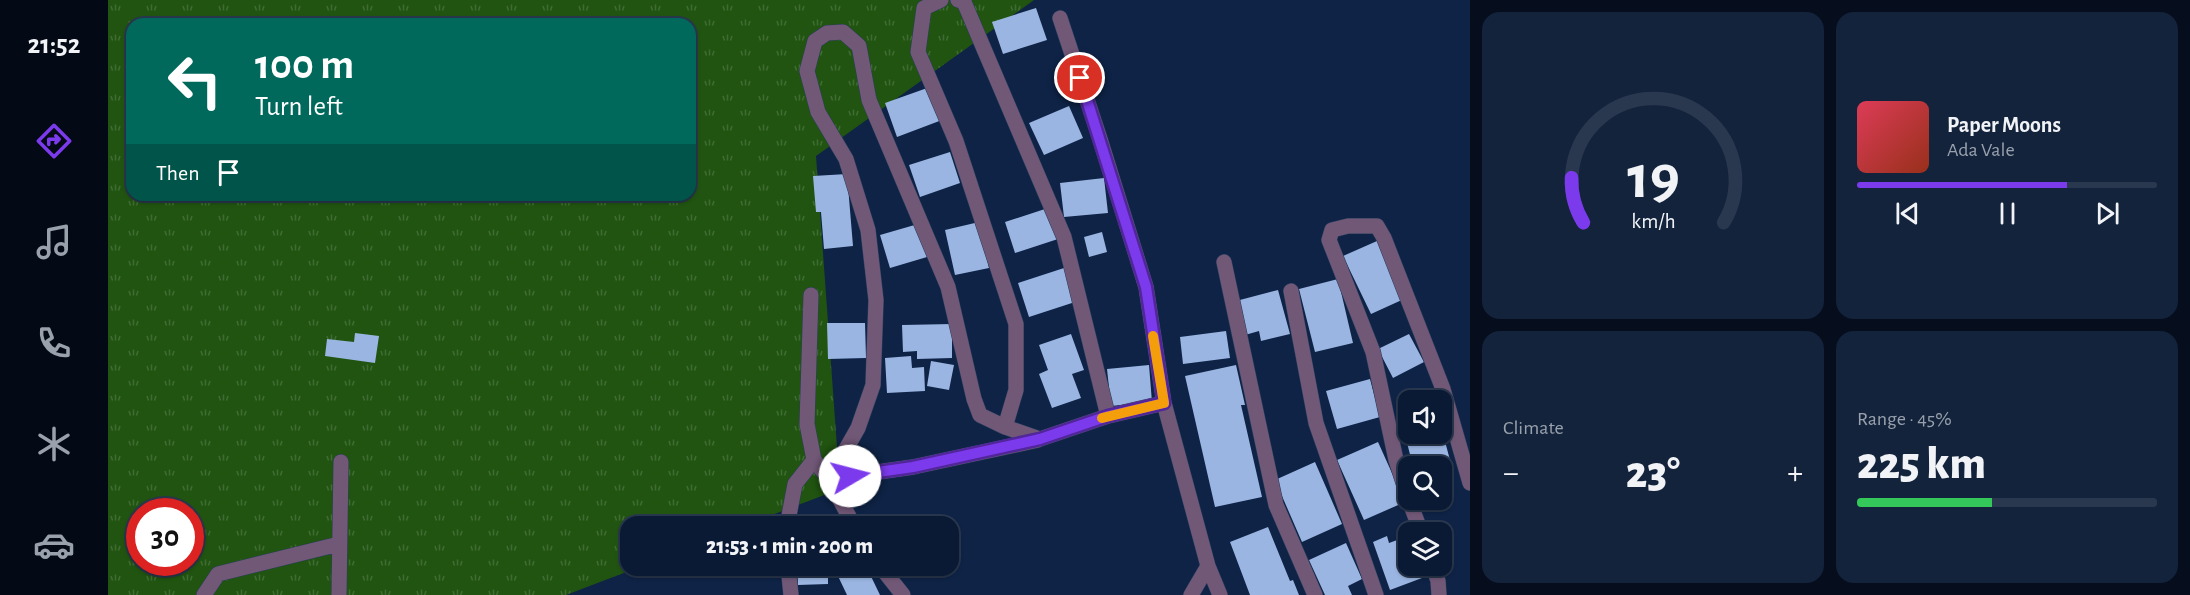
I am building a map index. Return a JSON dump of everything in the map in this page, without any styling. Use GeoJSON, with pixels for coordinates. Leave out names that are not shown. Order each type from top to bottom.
{"type":"FeatureCollection","features":[{"type":"Feature","properties":{"kind":"street"},"geometry":{"type":"LineString","coordinates":[[941,0],[924,8],[918,52],[956,141],[1016,324],[1016,390],[1005,427]]}},
{"type":"Feature","properties":{"kind":"street"},"geometry":{"type":"LineString","coordinates":[[958,0],[964,2],[1064,237],[1108,416]]}},
{"type":"Feature","properties":{"kind":"street"},"geometry":{"type":"LineString","coordinates":[[1060,18],[1146,287],[1164,403],[1208,566],[1220,595]]}},
{"type":"Feature","properties":{"kind":"street"},"geometry":{"type":"LineString","coordinates":[[829,479],[858,428],[873,385],[876,300],[865,220],[846,159],[818,112],[807,71],[815,41],[827,33],[843,32],[859,46],[869,99],[948,287],[974,399],[980,415],[1005,427],[1040,439]]}},
{"type":"Feature","properties":{"kind":"street"},"geometry":{"type":"LineString","coordinates":[[1398,468],[1373,352],[1329,240],[1332,230],[1348,226],[1377,225],[1384,238],[1443,389],[1470,483]]}},
{"type":"Feature","properties":{"kind":"street"},"geometry":{"type":"LineString","coordinates":[[1224,262],[1276,506],[1315,595]]}},
{"type":"Feature","properties":{"kind":"street"},"geometry":{"type":"LineString","coordinates":[[1291,291],[1316,423],[1376,595]]}},
{"type":"Feature","properties":{"kind":"street"},"geometry":{"type":"LineString","coordinates":[[811,295],[807,424],[814,460],[829,479],[849,516]]}},
{"type":"Feature","properties":{"kind":"street"},"geometry":{"type":"LineString","coordinates":[[829,479],[913,467],[1040,439],[1108,416],[1164,403]]}},
{"type":"Feature","properties":{"kind":"street"},"geometry":{"type":"LineString","coordinates":[[789,516],[795,484],[814,460]]}},
{"type":"Feature","properties":{"kind":"street"},"geometry":{"type":"LineString","coordinates":[[339,595],[341,462]]}},
{"type":"Feature","properties":{"kind":"street"},"geometry":{"type":"LineString","coordinates":[[204,595],[218,574],[339,544]]}},
{"type":"Feature","properties":{"kind":"street"},"geometry":{"type":"LineString","coordinates":[[1191,595],[1208,566]]}},
{"type":"Feature","properties":{"kind":"street"},"geometry":{"type":"LineString","coordinates":[[789,576],[791,595]]}},
{"type":"Feature","properties":{"kind":"street"},"geometry":{"type":"LineString","coordinates":[[888,576],[903,595]]}},
{"type":"Feature","properties":{"kind":"street"},"geometry":{"type":"LineString","coordinates":[[1436,576],[1439,595]]}},
{"type":"Feature","properties":{"kind":"green space"},"geometry":{"type":"Polygon","coordinates":[[[108,0],[1034,0],[816,156],[840,489],[769,516],[620,516],[620,574],[566,595],[108,595],[108,0]]]}},
{"type":"Feature","properties":{"kind":"building"},"geometry":{"type":"Polygon","coordinates":[[[1036,8],[1047,40],[1003,54],[992,22],[1036,8]]]}},
{"type":"Feature","properties":{"kind":"building"},"geometry":{"type":"Polygon","coordinates":[[[930,87],[942,120],[897,137],[885,103],[930,87]]]}},
{"type":"Feature","properties":{"kind":"building"},"geometry":{"type":"Polygon","coordinates":[[[1069,106],[1083,138],[1044,155],[1029,123],[1069,106]]]}},
{"type":"Feature","properties":{"kind":"building"},"geometry":{"type":"Polygon","coordinates":[[[950,152],[960,183],[920,197],[909,165],[950,152]]]}},
{"type":"Feature","properties":{"kind":"building"},"geometry":{"type":"Polygon","coordinates":[[[847,174],[853,246],[824,249],[821,212],[816,212],[813,176],[847,174]]]}},
{"type":"Feature","properties":{"kind":"building"},"geometry":{"type":"Polygon","coordinates":[[[1104,178],[1108,213],[1064,217],[1060,183],[1104,178]]]}},
{"type":"Feature","properties":{"kind":"building"},"geometry":{"type":"Polygon","coordinates":[[[1048,208],[1058,239],[1015,253],[1005,222],[1048,208]]]}},
{"type":"Feature","properties":{"kind":"building"},"geometry":{"type":"Polygon","coordinates":[[[979,222],[989,268],[955,275],[945,230],[979,222]]]}},
{"type":"Feature","properties":{"kind":"building"},"geometry":{"type":"Polygon","coordinates":[[[918,224],[927,257],[890,268],[880,235],[918,224]]]}},
{"type":"Feature","properties":{"kind":"building"},"geometry":{"type":"Polygon","coordinates":[[[1102,232],[1107,252],[1089,257],[1084,237],[1102,232]]]}},
{"type":"Feature","properties":{"kind":"building"},"geometry":{"type":"Polygon","coordinates":[[[1377,241],[1404,299],[1371,314],[1343,256],[1377,241]]]}},
{"type":"Feature","properties":{"kind":"building"},"geometry":{"type":"Polygon","coordinates":[[[1064,268],[1075,302],[1029,317],[1018,283],[1064,268]]]}},
{"type":"Feature","properties":{"kind":"building"},"geometry":{"type":"Polygon","coordinates":[[[1338,279],[1353,343],[1315,352],[1299,289],[1338,279]]]}},
{"type":"Feature","properties":{"kind":"building"},"geometry":{"type":"Polygon","coordinates":[[[1278,290],[1290,334],[1261,341],[1259,331],[1245,335],[1236,301],[1278,290]]]}},
{"type":"Feature","properties":{"kind":"building"},"geometry":{"type":"Polygon","coordinates":[[[827,323],[865,323],[866,358],[828,359],[827,323]]]}},
{"type":"Feature","properties":{"kind":"building"},"geometry":{"type":"Polygon","coordinates":[[[952,324],[952,358],[917,359],[917,351],[903,352],[902,325],[952,324]]]}},
{"type":"Feature","properties":{"kind":"building"},"geometry":{"type":"Polygon","coordinates":[[[1226,331],[1230,358],[1183,364],[1180,337],[1226,331]]]}},
{"type":"Feature","properties":{"kind":"building"},"geometry":{"type":"Polygon","coordinates":[[[355,333],[379,336],[375,363],[325,356],[327,339],[354,342],[355,333]]]}},
{"type":"Feature","properties":{"kind":"building"},"geometry":{"type":"Polygon","coordinates":[[[1071,334],[1084,370],[1072,374],[1081,398],[1052,408],[1039,374],[1048,370],[1039,345],[1071,334]]]}},
{"type":"Feature","properties":{"kind":"building"},"geometry":{"type":"Polygon","coordinates":[[[1409,334],[1424,362],[1393,378],[1378,349],[1409,334]]]}},
{"type":"Feature","properties":{"kind":"building"},"geometry":{"type":"Polygon","coordinates":[[[911,356],[912,368],[924,367],[925,391],[887,393],[885,358],[911,356]]]}},
{"type":"Feature","properties":{"kind":"building"},"geometry":{"type":"Polygon","coordinates":[[[931,361],[954,365],[949,390],[927,386],[931,361]]]}},
{"type":"Feature","properties":{"kind":"building"},"geometry":{"type":"Polygon","coordinates":[[[1149,365],[1152,402],[1111,406],[1107,369],[1149,365]]]}},
{"type":"Feature","properties":{"kind":"building"},"geometry":{"type":"Polygon","coordinates":[[[1236,365],[1245,405],[1241,405],[1262,497],[1215,507],[1185,376],[1236,365]]]}},
{"type":"Feature","properties":{"kind":"building"},"geometry":{"type":"Polygon","coordinates":[[[1370,379],[1380,417],[1337,429],[1326,391],[1370,379]]]}},
{"type":"Feature","properties":{"kind":"building"},"geometry":{"type":"Polygon","coordinates":[[[1378,442],[1398,486],[1398,505],[1364,520],[1337,460],[1378,442]]]}},
{"type":"Feature","properties":{"kind":"building"},"geometry":{"type":"Polygon","coordinates":[[[1407,444],[1446,444],[1449,456],[1410,456],[1407,444]]]}},
{"type":"Feature","properties":{"kind":"building"},"geometry":{"type":"Polygon","coordinates":[[[1315,462],[1342,524],[1302,542],[1275,480],[1315,462]]]}},
{"type":"Feature","properties":{"kind":"building"},"geometry":{"type":"Polygon","coordinates":[[[1268,527],[1290,581],[1293,580],[1299,595],[1250,595],[1230,542],[1268,527]]]}},
{"type":"Feature","properties":{"kind":"building"},"geometry":{"type":"Polygon","coordinates":[[[1387,536],[1389,543],[1398,540],[1398,576],[1427,576],[1390,590],[1373,542],[1387,536]]]}},
{"type":"Feature","properties":{"kind":"building"},"geometry":{"type":"Polygon","coordinates":[[[1346,543],[1362,579],[1348,586],[1352,595],[1325,595],[1309,560],[1346,543]]]}},
{"type":"Feature","properties":{"kind":"building"},"geometry":{"type":"Polygon","coordinates":[[[798,576],[828,576],[828,584],[798,585],[798,576]]]}},
{"type":"Feature","properties":{"kind":"building"},"geometry":{"type":"Polygon","coordinates":[[[838,576],[871,576],[880,595],[847,595],[838,576]]]}},
{"type":"Feature","properties":{"kind":"slow traffic"},"geometry":{"type":"LineString","coordinates":[[1102,418],[1164,403],[1153,336]]}},
{"type":"Feature","properties":{"kind":"route"},"geometry":{"type":"LineString","coordinates":[[850,476],[913,467],[1040,439],[1108,416],[1164,403],[1146,287],[1080,78]]}}]}
